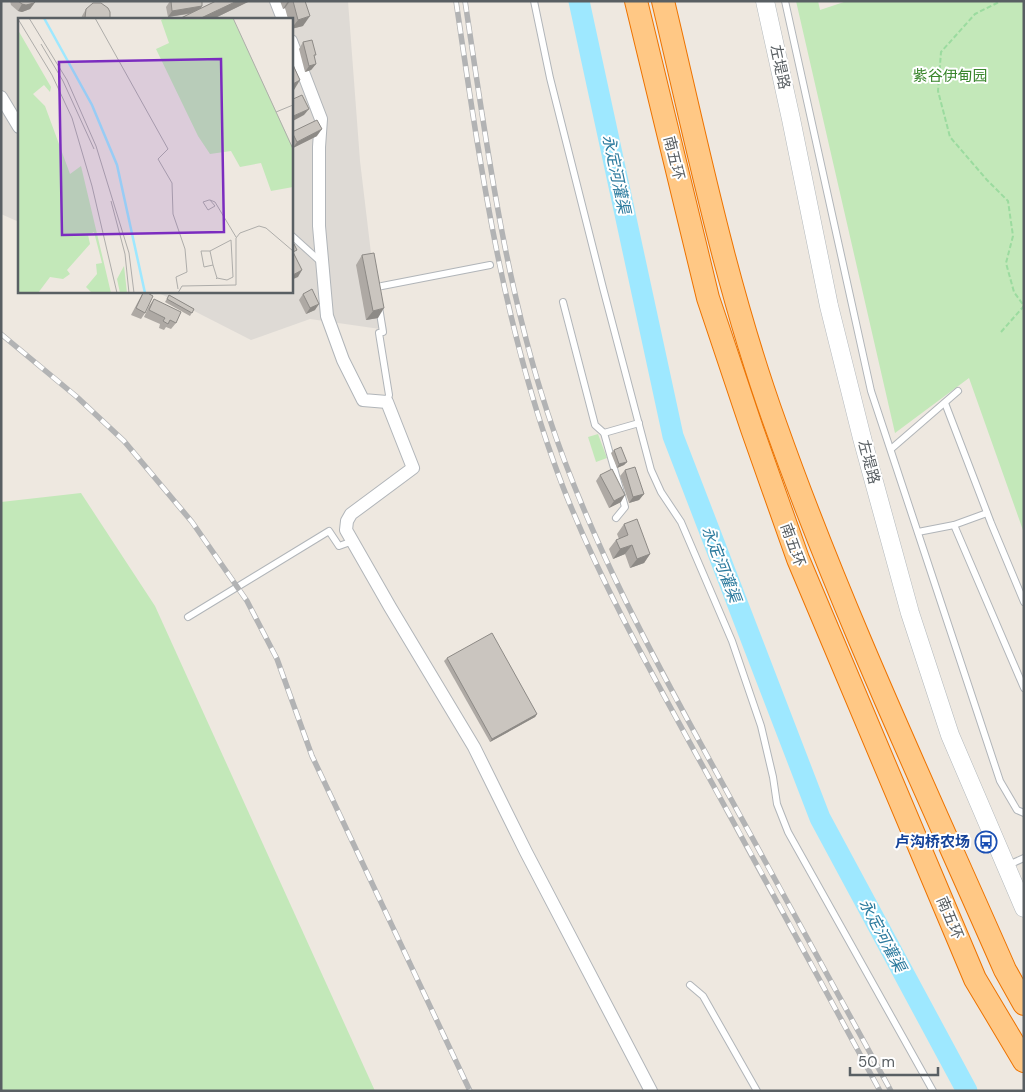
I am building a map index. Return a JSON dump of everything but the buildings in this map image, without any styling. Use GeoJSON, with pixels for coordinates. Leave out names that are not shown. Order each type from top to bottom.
{"type":"FeatureCollection","features":[{"type":"Feature","properties":{"kind":"highway","name":"南五环"},"geometry":{"type":"LineString","coordinates":[[636,1],[708,298],[798,559],[975,979],[1024,1061]]}},
{"type":"Feature","properties":{"kind":"highway","name":"南五环"},"geometry":{"type":"LineString","coordinates":[[662,1],[732,292],[775,424],[824,557],[1005,970],[1024,1004]]}},
{"type":"Feature","properties":{"kind":"main road","name":"左堤路"},"geometry":{"type":"LineString","coordinates":[[765,1],[829,306],[862,438],[905,594],[950,735],[1024,908]]}},
{"type":"Feature","properties":{"kind":"street"},"geometry":{"type":"LineString","coordinates":[[276,1],[283,18]]}},
{"type":"Feature","properties":{"kind":"street"},"geometry":{"type":"LineString","coordinates":[[292,44],[321,119],[319,226],[328,316],[343,360],[363,400],[388,402],[413,468],[351,514],[347,521],[346,530],[474,747],[526,852],[612,1010],[651,1091]]}},
{"type":"Feature","properties":{"kind":"street"},"geometry":{"type":"LineString","coordinates":[[1,97],[18,125]]}},
{"type":"Feature","properties":{"kind":"lane"},"geometry":{"type":"LineString","coordinates":[[534,1],[550,78],[603,288],[654,477],[661,492],[681,522],[732,640],[761,726],[773,777],[776,804],[788,832],[933,1091]]}},
{"type":"Feature","properties":{"kind":"lane"},"geometry":{"type":"LineString","coordinates":[[785,1],[871,391],[1000,781],[1018,810],[1024,813]]}},
{"type":"Feature","properties":{"kind":"lane"},"geometry":{"type":"LineString","coordinates":[[292,236],[322,264]]}},
{"type":"Feature","properties":{"kind":"lane"},"geometry":{"type":"LineString","coordinates":[[388,402],[380,333],[383,332],[375,288],[490,265]]}},
{"type":"Feature","properties":{"kind":"lane"},"geometry":{"type":"LineString","coordinates":[[564,302],[595,425],[604,433],[625,508],[616,518]]}},
{"type":"Feature","properties":{"kind":"lane"},"geometry":{"type":"LineString","coordinates":[[891,450],[958,391]]}},
{"type":"Feature","properties":{"kind":"lane"},"geometry":{"type":"LineString","coordinates":[[945,403],[987,513],[1024,602]]}},
{"type":"Feature","properties":{"kind":"lane"},"geometry":{"type":"LineString","coordinates":[[604,433],[639,423]]}},
{"type":"Feature","properties":{"kind":"lane"},"geometry":{"type":"LineString","coordinates":[[918,532],[954,525],[987,513]]}},
{"type":"Feature","properties":{"kind":"lane"},"geometry":{"type":"LineString","coordinates":[[954,525],[1024,688]]}},
{"type":"Feature","properties":{"kind":"lane"},"geometry":{"type":"LineString","coordinates":[[188,617],[330,531],[339,546],[353,541]]}},
{"type":"Feature","properties":{"kind":"lane"},"geometry":{"type":"LineString","coordinates":[[1005,866],[1024,858]]}},
{"type":"Feature","properties":{"kind":"lane"},"geometry":{"type":"LineString","coordinates":[[690,985],[703,996],[757,1091]]}},
{"type":"Feature","properties":{"kind":"path"},"geometry":{"type":"LineString","coordinates":[[1001,1],[975,14],[941,52],[938,91],[950,137],[986,180],[1008,201],[1013,236],[1006,263],[1014,292],[1024,306],[1001,332]]}},
{"type":"Feature","properties":{"kind":"shaded area"},"geometry":{"type":"Polygon","coordinates":[[[1,1],[348,1],[360,161],[373,270],[387,330],[310,319],[251,340],[157,292],[292,292],[292,18],[18,18],[18,222],[1,214],[1,1]]]}},
{"type":"Feature","properties":{"kind":"green space","name":"紫谷伊甸园"},"geometry":{"type":"Polygon","coordinates":[[[796,1],[818,1],[820,10],[847,1],[1024,1],[1024,533],[969,378],[895,433],[796,1]]]}},
{"type":"Feature","properties":{"kind":"green space"},"geometry":{"type":"Polygon","coordinates":[[[598,434],[607,458],[596,462],[588,437],[598,434]]]}},
{"type":"Feature","properties":{"kind":"green space"},"geometry":{"type":"Polygon","coordinates":[[[81,493],[155,606],[375,1091],[1,1091],[1,502],[81,493]]]}},
{"type":"Feature","properties":{"kind":"waterway","name":"永定河灌渠"},"geometry":{"type":"LineString","coordinates":[[579,1],[673,436],[820,818],[967,1091]]}},
{"type":"Feature","properties":{"kind":"railway"},"geometry":{"type":"LineString","coordinates":[[456,1],[474,124],[509,308],[542,428],[563,487],[597,565],[636,643],[880,1091]]}},
{"type":"Feature","properties":{"kind":"railway"},"geometry":{"type":"LineString","coordinates":[[465,1],[489,158],[519,313],[548,414],[565,462],[604,555],[648,645],[891,1091]]}},
{"type":"Feature","properties":{"kind":"railway"},"geometry":{"type":"LineString","coordinates":[[1,334],[77,397],[124,441],[192,522],[247,601],[277,659],[312,756],[470,1091]]}},
{"type":"Feature","properties":{"kind":"place","name":"卢沟桥农场"},"geometry":{"type":"Point","coordinates":[986,842]}}]}
